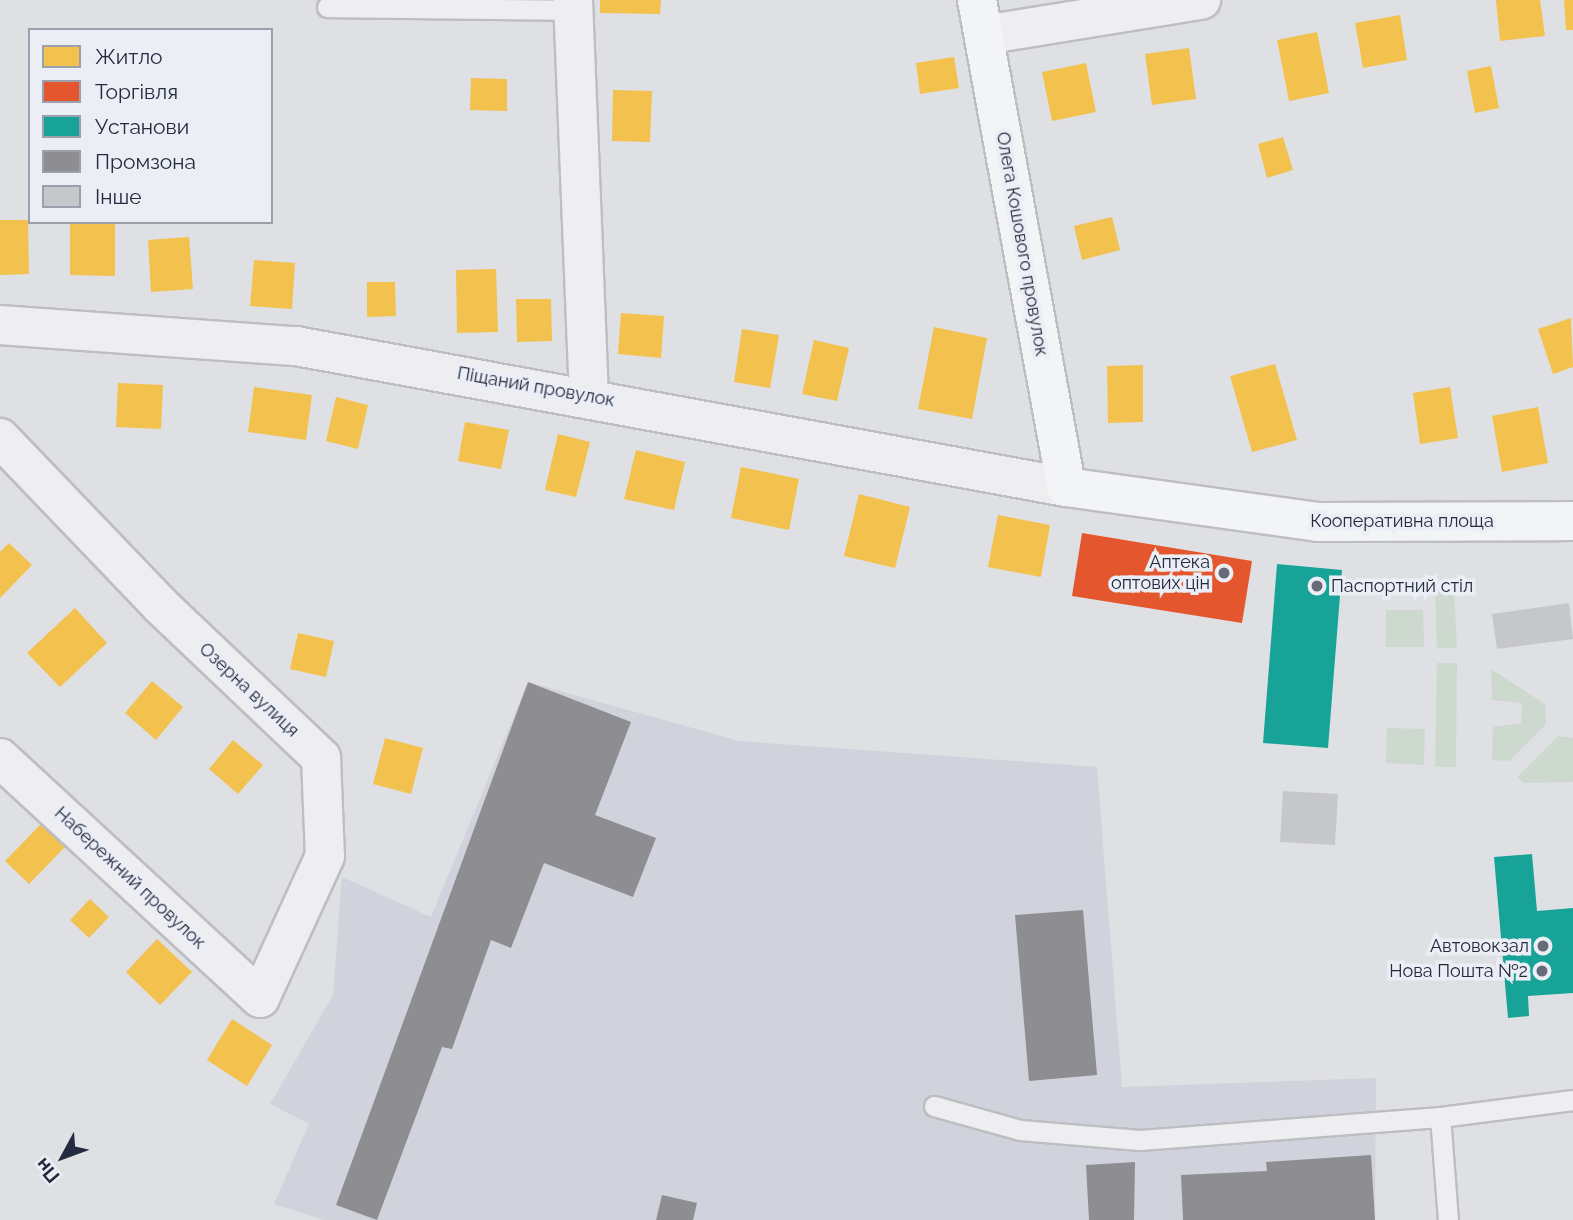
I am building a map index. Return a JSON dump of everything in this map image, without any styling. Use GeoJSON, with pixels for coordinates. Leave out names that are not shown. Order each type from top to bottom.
{"type":"FeatureCollection","features":[{"type":"Feature","properties":{"kind":"street"},"geometry":{"type":"LineString","coordinates":[[981,17],[1201,0]]}},
{"type":"Feature","properties":{"kind":"street"},"geometry":{"type":"LineString","coordinates":[[573,5],[589,395]]}},
{"type":"Feature","properties":{"kind":"street","name":"Олега Кошового провулок"},"geometry":{"type":"LineString","coordinates":[[981,17],[1066,487]]}},
{"type":"Feature","properties":{"kind":"street","name":"Піщаний провулок"},"geometry":{"type":"LineString","coordinates":[[0,325],[296,346],[589,395],[1066,487]]}},
{"type":"Feature","properties":{"kind":"street","name":"Озерна вулиця"},"geometry":{"type":"LineString","coordinates":[[0,438],[160,605],[321,758],[325,856],[260,998]]}},
{"type":"Feature","properties":{"kind":"street","name":"Кооперативна площа"},"geometry":{"type":"LineString","coordinates":[[1066,487],[1317,522],[1573,521]]}},
{"type":"Feature","properties":{"kind":"street","name":"Набережний провулок"},"geometry":{"type":"LineString","coordinates":[[0,758],[260,998]]}},
{"type":"Feature","properties":{"kind":"lane"},"geometry":{"type":"LineString","coordinates":[[327,7],[573,5]]}},
{"type":"Feature","properties":{"kind":"lane"},"geometry":{"type":"LineString","coordinates":[[934,1106],[1020,1130],[1140,1140],[1440,1117],[1573,1100]]}},
{"type":"Feature","properties":{"kind":"lane"},"geometry":{"type":"LineString","coordinates":[[1440,1117],[1448,1220]]}},
{"type":"Feature","properties":{"kind":"shaded area"},"geometry":{"type":"Polygon","coordinates":[[[1454,590],[1457,648],[1437,648],[1435,591],[1454,590]]]}},
{"type":"Feature","properties":{"kind":"shaded area"},"geometry":{"type":"Polygon","coordinates":[[[1386,610],[1423,610],[1424,647],[1386,647],[1386,610]]]}},
{"type":"Feature","properties":{"kind":"shaded area"},"geometry":{"type":"Polygon","coordinates":[[[1437,663],[1457,663],[1456,767],[1435,767],[1437,663]]]}},
{"type":"Feature","properties":{"kind":"shaded area"},"geometry":{"type":"Polygon","coordinates":[[[1491,669],[1545,704],[1546,724],[1509,761],[1492,760],[1493,727],[1521,723],[1522,703],[1492,700],[1491,669]]]}},
{"type":"Feature","properties":{"kind":"shaded area"},"geometry":{"type":"Polygon","coordinates":[[[528,682],[739,741],[1097,767],[1122,1087],[1376,1078],[1375,1220],[324,1220],[274,1204],[309,1124],[270,1104],[333,995],[342,877],[431,917],[528,682]]]}},
{"type":"Feature","properties":{"kind":"shaded area"},"geometry":{"type":"Polygon","coordinates":[[[1387,728],[1425,729],[1424,765],[1386,763],[1387,728]]]}},
{"type":"Feature","properties":{"kind":"shaded area"},"geometry":{"type":"Polygon","coordinates":[[[1558,736],[1573,738],[1573,782],[1524,783],[1517,777],[1558,736]]]}},
{"type":"Feature","properties":{"kind":"building: Житло"},"geometry":{"type":"Polygon","coordinates":[[[600,0],[661,0],[660,14],[600,13],[600,0]]]}},
{"type":"Feature","properties":{"kind":"building: Житло"},"geometry":{"type":"Polygon","coordinates":[[[1496,0],[1540,0],[1545,36],[1500,41],[1496,0]]]}},
{"type":"Feature","properties":{"kind":"building: Житло"},"geometry":{"type":"Polygon","coordinates":[[[1564,0],[1573,0],[1573,30],[1566,30],[1564,0]]]}},
{"type":"Feature","properties":{"kind":"building: Житло"},"geometry":{"type":"Polygon","coordinates":[[[1400,15],[1407,60],[1363,68],[1355,23],[1400,15]]]}},
{"type":"Feature","properties":{"kind":"building: Житло"},"geometry":{"type":"Polygon","coordinates":[[[1317,32],[1329,93],[1289,101],[1277,40],[1317,32]]]}},
{"type":"Feature","properties":{"kind":"building: Житло"},"geometry":{"type":"Polygon","coordinates":[[[1189,48],[1196,99],[1152,105],[1145,54],[1189,48]]]}},
{"type":"Feature","properties":{"kind":"building: Житло"},"geometry":{"type":"Polygon","coordinates":[[[954,57],[959,88],[920,94],[916,63],[954,57]]]}},
{"type":"Feature","properties":{"kind":"building: Житло"},"geometry":{"type":"Polygon","coordinates":[[[1086,63],[1096,112],[1052,121],[1042,72],[1086,63]]]}},
{"type":"Feature","properties":{"kind":"building: Житло"},"geometry":{"type":"Polygon","coordinates":[[[1491,66],[1499,108],[1475,113],[1467,71],[1491,66]]]}},
{"type":"Feature","properties":{"kind":"building: Житло"},"geometry":{"type":"Polygon","coordinates":[[[471,78],[507,79],[507,111],[470,110],[471,78]]]}},
{"type":"Feature","properties":{"kind":"building: Житло"},"geometry":{"type":"Polygon","coordinates":[[[613,90],[652,91],[650,142],[612,141],[613,90]]]}},
{"type":"Feature","properties":{"kind":"building: Житло"},"geometry":{"type":"Polygon","coordinates":[[[1283,137],[1293,170],[1267,178],[1258,144],[1283,137]]]}},
{"type":"Feature","properties":{"kind":"building: Житло"},"geometry":{"type":"Polygon","coordinates":[[[1112,217],[1120,250],[1082,260],[1074,226],[1112,217]]]}},
{"type":"Feature","properties":{"kind":"building: Житло"},"geometry":{"type":"Polygon","coordinates":[[[0,220],[28,220],[29,274],[0,275],[0,220]]]}},
{"type":"Feature","properties":{"kind":"building: Житло"},"geometry":{"type":"Polygon","coordinates":[[[70,224],[115,224],[115,276],[70,275],[70,224]]]}},
{"type":"Feature","properties":{"kind":"building: Житло"},"geometry":{"type":"Polygon","coordinates":[[[189,237],[193,289],[151,292],[148,240],[189,237]]]}},
{"type":"Feature","properties":{"kind":"building: Житло"},"geometry":{"type":"Polygon","coordinates":[[[254,260],[295,263],[292,309],[250,306],[254,260]]]}},
{"type":"Feature","properties":{"kind":"building: Житло"},"geometry":{"type":"Polygon","coordinates":[[[496,269],[498,332],[457,333],[456,270],[496,269]]]}},
{"type":"Feature","properties":{"kind":"building: Житло"},"geometry":{"type":"Polygon","coordinates":[[[367,282],[395,282],[396,316],[367,317],[367,282]]]}},
{"type":"Feature","properties":{"kind":"building: Житло"},"geometry":{"type":"Polygon","coordinates":[[[516,299],[551,299],[552,341],[517,342],[516,299]]]}},
{"type":"Feature","properties":{"kind":"building: Житло"},"geometry":{"type":"Polygon","coordinates":[[[621,313],[664,316],[661,358],[618,354],[621,313]]]}},
{"type":"Feature","properties":{"kind":"building: Житло"},"geometry":{"type":"Polygon","coordinates":[[[1571,318],[1573,367],[1553,374],[1538,329],[1571,318]]]}},
{"type":"Feature","properties":{"kind":"building: Житло"},"geometry":{"type":"Polygon","coordinates":[[[934,327],[987,338],[972,419],[918,409],[934,327]]]}},
{"type":"Feature","properties":{"kind":"building: Житло"},"geometry":{"type":"Polygon","coordinates":[[[742,329],[779,335],[770,388],[734,382],[742,329]]]}},
{"type":"Feature","properties":{"kind":"building: Житло"},"geometry":{"type":"Polygon","coordinates":[[[814,340],[849,348],[837,401],[802,394],[814,340]]]}},
{"type":"Feature","properties":{"kind":"building: Житло"},"geometry":{"type":"Polygon","coordinates":[[[1275,364],[1297,440],[1252,452],[1230,376],[1275,364]]]}},
{"type":"Feature","properties":{"kind":"building: Житло"},"geometry":{"type":"Polygon","coordinates":[[[1143,365],[1143,422],[1108,423],[1107,366],[1143,365]]]}},
{"type":"Feature","properties":{"kind":"building: Житло"},"geometry":{"type":"Polygon","coordinates":[[[118,383],[163,385],[161,429],[116,427],[118,383]]]}},
{"type":"Feature","properties":{"kind":"building: Житло"},"geometry":{"type":"Polygon","coordinates":[[[254,387],[312,395],[306,440],[248,432],[254,387]]]}},
{"type":"Feature","properties":{"kind":"building: Житло"},"geometry":{"type":"Polygon","coordinates":[[[1450,387],[1458,438],[1420,444],[1413,393],[1450,387]]]}},
{"type":"Feature","properties":{"kind":"building: Житло"},"geometry":{"type":"Polygon","coordinates":[[[336,397],[368,405],[358,449],[326,441],[336,397]]]}},
{"type":"Feature","properties":{"kind":"building: Житло"},"geometry":{"type":"Polygon","coordinates":[[[1538,407],[1548,463],[1502,472],[1492,416],[1538,407]]]}},
{"type":"Feature","properties":{"kind":"building: Житло"},"geometry":{"type":"Polygon","coordinates":[[[465,422],[509,430],[501,469],[458,461],[465,422]]]}},
{"type":"Feature","properties":{"kind":"building: Житло"},"geometry":{"type":"Polygon","coordinates":[[[558,434],[590,442],[576,497],[545,490],[558,434]]]}},
{"type":"Feature","properties":{"kind":"building: Житло"},"geometry":{"type":"Polygon","coordinates":[[[636,450],[685,462],[674,510],[624,499],[636,450]]]}},
{"type":"Feature","properties":{"kind":"building: Житло"},"geometry":{"type":"Polygon","coordinates":[[[741,467],[799,479],[789,530],[731,518],[741,467]]]}},
{"type":"Feature","properties":{"kind":"building: Житло"},"geometry":{"type":"Polygon","coordinates":[[[859,494],[910,507],[895,568],[844,556],[859,494]]]}},
{"type":"Feature","properties":{"kind":"building: Житло"},"geometry":{"type":"Polygon","coordinates":[[[998,515],[1050,525],[1041,577],[988,567],[998,515]]]}},
{"type":"Feature","properties":{"kind":"building: Житло"},"geometry":{"type":"Polygon","coordinates":[[[9,543],[32,565],[0,598],[0,552],[9,543]]]}},
{"type":"Feature","properties":{"kind":"building: Житло"},"geometry":{"type":"Polygon","coordinates":[[[75,608],[107,643],[60,687],[27,653],[75,608]]]}},
{"type":"Feature","properties":{"kind":"building: Житло"},"geometry":{"type":"Polygon","coordinates":[[[298,633],[334,641],[326,677],[290,669],[298,633]]]}},
{"type":"Feature","properties":{"kind":"building: Житло"},"geometry":{"type":"Polygon","coordinates":[[[152,681],[183,707],[156,740],[125,713],[152,681]]]}},
{"type":"Feature","properties":{"kind":"building: Житло"},"geometry":{"type":"Polygon","coordinates":[[[385,738],[423,748],[411,794],[373,784],[385,738]]]}},
{"type":"Feature","properties":{"kind":"building: Житло"},"geometry":{"type":"Polygon","coordinates":[[[233,740],[263,765],[238,794],[209,769],[233,740]]]}},
{"type":"Feature","properties":{"kind":"building: Житло"},"geometry":{"type":"Polygon","coordinates":[[[42,823],[66,846],[29,884],[5,861],[42,823]]]}},
{"type":"Feature","properties":{"kind":"building: Житло"},"geometry":{"type":"Polygon","coordinates":[[[90,899],[109,917],[89,938],[70,920],[90,899]]]}},
{"type":"Feature","properties":{"kind":"building: Житло"},"geometry":{"type":"Polygon","coordinates":[[[157,939],[192,972],[160,1005],[126,972],[157,939]]]}},
{"type":"Feature","properties":{"kind":"building: Житло"},"geometry":{"type":"Polygon","coordinates":[[[232,1019],[272,1045],[247,1086],[207,1060],[232,1019]]]}},
{"type":"Feature","properties":{"kind":"building: Торгівля"},"geometry":{"type":"Polygon","coordinates":[[[1082,533],[1252,561],[1242,623],[1072,596],[1082,533]]]}},
{"type":"Feature","properties":{"kind":"building: Установи"},"geometry":{"type":"Polygon","coordinates":[[[1277,564],[1342,570],[1328,748],[1263,743],[1277,564]]]}},
{"type":"Feature","properties":{"kind":"building: Установи"},"geometry":{"type":"Polygon","coordinates":[[[1532,854],[1537,911],[1573,908],[1573,993],[1528,996],[1529,1016],[1508,1018],[1494,857],[1532,854]]]}},
{"type":"Feature","properties":{"kind":"building: Промзона"},"geometry":{"type":"Polygon","coordinates":[[[528,682],[631,722],[595,815],[656,838],[633,897],[544,863],[511,948],[491,940],[452,1049],[442,1047],[377,1220],[336,1205],[528,682]]]}},
{"type":"Feature","properties":{"kind":"building: Промзона"},"geometry":{"type":"Polygon","coordinates":[[[1083,910],[1097,1075],[1029,1081],[1015,915],[1083,910]]]}},
{"type":"Feature","properties":{"kind":"building: Промзона"},"geometry":{"type":"Polygon","coordinates":[[[1371,1155],[1375,1220],[1183,1220],[1181,1175],[1267,1171],[1266,1162],[1371,1155]]]}},
{"type":"Feature","properties":{"kind":"building: Промзона"},"geometry":{"type":"Polygon","coordinates":[[[1135,1162],[1134,1220],[1089,1220],[1086,1165],[1135,1162]]]}},
{"type":"Feature","properties":{"kind":"building: Промзона"},"geometry":{"type":"Polygon","coordinates":[[[662,1195],[697,1203],[693,1220],[656,1220],[662,1195]]]}},
{"type":"Feature","properties":{"kind":"building: Інше"},"geometry":{"type":"Polygon","coordinates":[[[1569,603],[1573,639],[1497,649],[1492,614],[1569,603]]]}},
{"type":"Feature","properties":{"kind":"building: Інше"},"geometry":{"type":"Polygon","coordinates":[[[1283,791],[1338,794],[1335,845],[1280,842],[1283,791]]]}},
{"type":"Feature","properties":{"kind":"place","name":"Аптека оптових цін"},"geometry":{"type":"Point","coordinates":[1224,573]}},
{"type":"Feature","properties":{"kind":"place","name":"Паспортний стіл"},"geometry":{"type":"Point","coordinates":[1317,586]}},
{"type":"Feature","properties":{"kind":"place","name":"Автовокзал"},"geometry":{"type":"Point","coordinates":[1543,946]}},
{"type":"Feature","properties":{"kind":"place","name":"Нова Пошта №2"},"geometry":{"type":"Point","coordinates":[1542,971]}}]}
